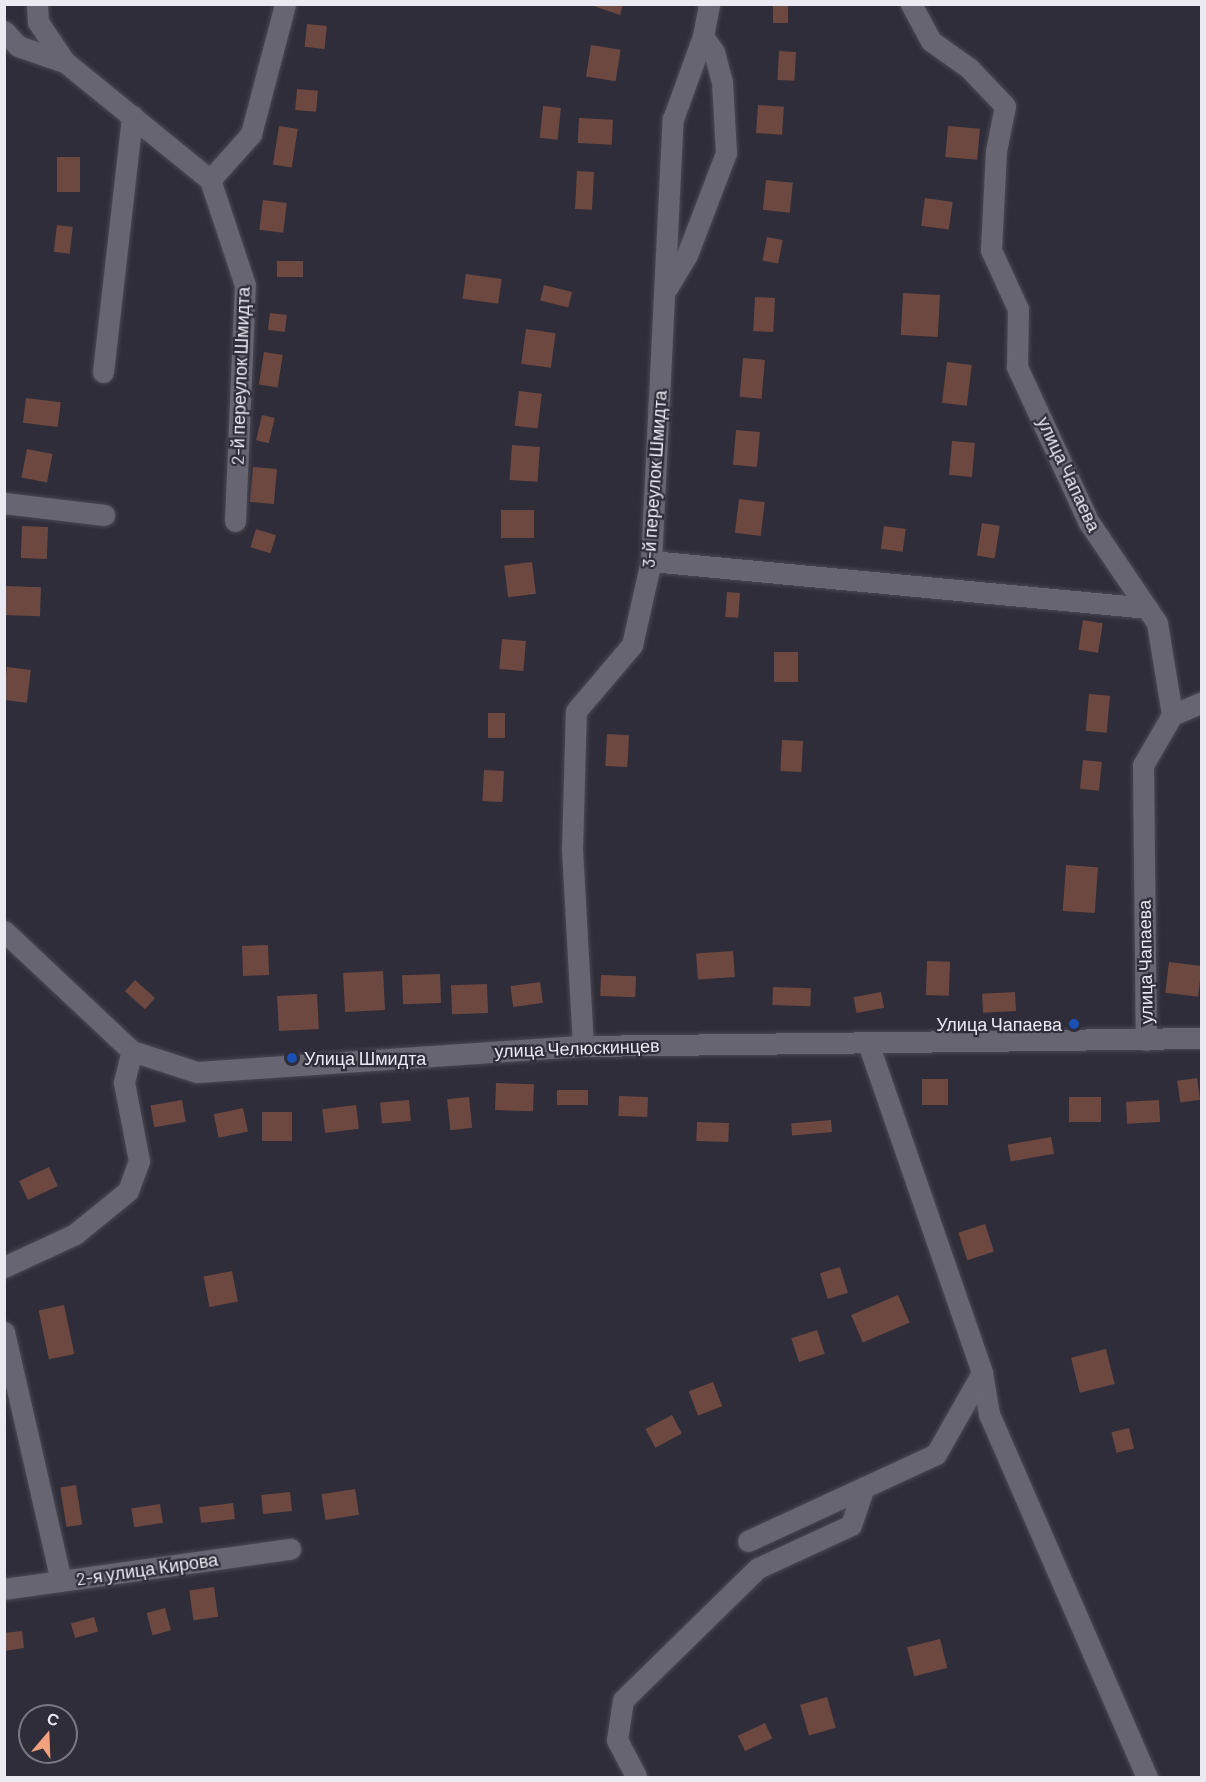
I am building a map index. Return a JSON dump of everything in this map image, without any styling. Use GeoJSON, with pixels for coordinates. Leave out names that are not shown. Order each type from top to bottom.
{"type":"FeatureCollection","features":[{"type":"Feature","properties":{"kind":"street"},"geometry":{"type":"LineString","coordinates":[[37,4],[38,22],[65,62],[210,180],[251,134],[285,4]]}},
{"type":"Feature","properties":{"kind":"street","name":"3-й переулок Шмидта"},"geometry":{"type":"LineString","coordinates":[[583,1046],[572,850],[576,711],[632,645],[651,561],[673,119],[704,36],[709,4]]}},
{"type":"Feature","properties":{"kind":"street","name":"улица Чапаева"},"geometry":{"type":"LineString","coordinates":[[911,4],[931,41],[969,68],[1005,106],[996,151],[991,250],[1018,309],[1017,367],[1088,521],[1157,623],[1172,715],[1143,765],[1146,1040]]}},
{"type":"Feature","properties":{"kind":"street"},"geometry":{"type":"LineString","coordinates":[[4,32],[18,46],[65,62]]}},
{"type":"Feature","properties":{"kind":"street"},"geometry":{"type":"LineString","coordinates":[[666,289],[687,255],[726,153],[722,82],[714,52],[704,36]]}},
{"type":"Feature","properties":{"kind":"street"},"geometry":{"type":"LineString","coordinates":[[104,372],[132,116]]}},
{"type":"Feature","properties":{"kind":"street","name":"2-й переулок Шмидта"},"geometry":{"type":"LineString","coordinates":[[210,180],[245,285],[235,521]]}},
{"type":"Feature","properties":{"kind":"street"},"geometry":{"type":"LineString","coordinates":[[4,502],[104,515]]}},
{"type":"Feature","properties":{"kind":"street"},"geometry":{"type":"LineString","coordinates":[[651,561],[1147,608]]}},
{"type":"Feature","properties":{"kind":"street"},"geometry":{"type":"LineString","coordinates":[[1172,715],[1202,702]]}},
{"type":"Feature","properties":{"kind":"street","name":"улица Челюскинцев"},"geometry":{"type":"LineString","coordinates":[[4,931],[132,1051],[197,1072],[583,1046],[1202,1038]]}},
{"type":"Feature","properties":{"kind":"street"},"geometry":{"type":"LineString","coordinates":[[868,1043],[982,1373],[989,1414],[1147,1778]]}},
{"type":"Feature","properties":{"kind":"street"},"geometry":{"type":"LineString","coordinates":[[4,1267],[75,1234],[128,1191],[139,1161],[124,1082],[132,1051]]}},
{"type":"Feature","properties":{"kind":"street"},"geometry":{"type":"LineString","coordinates":[[4,1332],[61,1581]]}},
{"type":"Feature","properties":{"kind":"street"},"geometry":{"type":"LineString","coordinates":[[747,1541],[936,1454],[982,1373]]}},
{"type":"Feature","properties":{"kind":"street"},"geometry":{"type":"LineString","coordinates":[[636,1776],[617,1740],[623,1700],[758,1568],[851,1525],[864,1487]]}},
{"type":"Feature","properties":{"kind":"street","name":"2-я улица Кирова"},"geometry":{"type":"LineString","coordinates":[[4,1589],[290,1549]]}},
{"type":"Feature","properties":{"kind":"building"},"geometry":{"type":"Polygon","coordinates":[[[588,4],[623,4],[620,15],[588,4]]]}},
{"type":"Feature","properties":{"kind":"building"},"geometry":{"type":"Polygon","coordinates":[[[773,4],[788,4],[788,23],[773,23],[773,4]]]}},
{"type":"Feature","properties":{"kind":"building"},"geometry":{"type":"Polygon","coordinates":[[[307,24],[327,26],[324,49],[305,47],[307,24]]]}},
{"type":"Feature","properties":{"kind":"building"},"geometry":{"type":"Polygon","coordinates":[[[591,45],[621,50],[616,81],[586,77],[591,45]]]}},
{"type":"Feature","properties":{"kind":"building"},"geometry":{"type":"Polygon","coordinates":[[[779,51],[796,52],[794,81],[777,80],[779,51]]]}},
{"type":"Feature","properties":{"kind":"building"},"geometry":{"type":"Polygon","coordinates":[[[297,89],[318,91],[316,112],[295,110],[297,89]]]}},
{"type":"Feature","properties":{"kind":"building"},"geometry":{"type":"Polygon","coordinates":[[[758,105],[784,107],[782,135],[756,133],[758,105]]]}},
{"type":"Feature","properties":{"kind":"building"},"geometry":{"type":"Polygon","coordinates":[[[543,106],[561,108],[558,140],[540,138],[543,106]]]}},
{"type":"Feature","properties":{"kind":"building"},"geometry":{"type":"Polygon","coordinates":[[[579,118],[613,120],[612,145],[578,143],[579,118]]]}},
{"type":"Feature","properties":{"kind":"building"},"geometry":{"type":"Polygon","coordinates":[[[279,126],[298,129],[292,167],[273,165],[279,126]]]}},
{"type":"Feature","properties":{"kind":"building"},"geometry":{"type":"Polygon","coordinates":[[[948,126],[980,129],[977,160],[945,157],[948,126]]]}},
{"type":"Feature","properties":{"kind":"building"},"geometry":{"type":"Polygon","coordinates":[[[57,157],[80,157],[80,192],[57,192],[57,157]]]}},
{"type":"Feature","properties":{"kind":"building"},"geometry":{"type":"Polygon","coordinates":[[[577,171],[594,172],[592,210],[575,209],[577,171]]]}},
{"type":"Feature","properties":{"kind":"building"},"geometry":{"type":"Polygon","coordinates":[[[766,180],[793,183],[790,213],[763,210],[766,180]]]}},
{"type":"Feature","properties":{"kind":"building"},"geometry":{"type":"Polygon","coordinates":[[[925,198],[953,202],[949,230],[921,226],[925,198]]]}},
{"type":"Feature","properties":{"kind":"building"},"geometry":{"type":"Polygon","coordinates":[[[263,200],[287,203],[283,233],[259,230],[263,200]]]}},
{"type":"Feature","properties":{"kind":"building"},"geometry":{"type":"Polygon","coordinates":[[[57,225],[73,227],[70,254],[54,252],[57,225]]]}},
{"type":"Feature","properties":{"kind":"building"},"geometry":{"type":"Polygon","coordinates":[[[767,237],[783,240],[778,264],[762,261],[767,237]]]}},
{"type":"Feature","properties":{"kind":"building"},"geometry":{"type":"Polygon","coordinates":[[[277,261],[303,261],[303,277],[277,277],[277,261]]]}},
{"type":"Feature","properties":{"kind":"building"},"geometry":{"type":"Polygon","coordinates":[[[466,274],[502,279],[498,304],[463,299],[466,274]]]}},
{"type":"Feature","properties":{"kind":"building"},"geometry":{"type":"Polygon","coordinates":[[[544,285],[572,292],[568,308],[540,301],[544,285]]]}},
{"type":"Feature","properties":{"kind":"building"},"geometry":{"type":"Polygon","coordinates":[[[903,293],[940,295],[938,337],[901,335],[903,293]]]}},
{"type":"Feature","properties":{"kind":"building"},"geometry":{"type":"Polygon","coordinates":[[[755,297],[775,298],[773,332],[753,331],[755,297]]]}},
{"type":"Feature","properties":{"kind":"building"},"geometry":{"type":"Polygon","coordinates":[[[270,313],[287,315],[285,332],[268,330],[270,313]]]}},
{"type":"Feature","properties":{"kind":"building"},"geometry":{"type":"Polygon","coordinates":[[[526,329],[556,333],[551,368],[521,364],[526,329]]]}},
{"type":"Feature","properties":{"kind":"building"},"geometry":{"type":"Polygon","coordinates":[[[264,352],[283,355],[278,388],[259,385],[264,352]]]}},
{"type":"Feature","properties":{"kind":"building"},"geometry":{"type":"Polygon","coordinates":[[[743,358],[765,360],[762,399],[740,397],[743,358]]]}},
{"type":"Feature","properties":{"kind":"building"},"geometry":{"type":"Polygon","coordinates":[[[947,362],[972,365],[967,406],[942,403],[947,362]]]}},
{"type":"Feature","properties":{"kind":"building"},"geometry":{"type":"Polygon","coordinates":[[[519,391],[542,394],[538,429],[515,426],[519,391]]]}},
{"type":"Feature","properties":{"kind":"building"},"geometry":{"type":"Polygon","coordinates":[[[26,398],[61,402],[58,427],[23,423],[26,398]]]}},
{"type":"Feature","properties":{"kind":"building"},"geometry":{"type":"Polygon","coordinates":[[[262,415],[275,418],[269,443],[256,440],[262,415]]]}},
{"type":"Feature","properties":{"kind":"building"},"geometry":{"type":"Polygon","coordinates":[[[736,430],[760,432],[757,467],[733,465],[736,430]]]}},
{"type":"Feature","properties":{"kind":"building"},"geometry":{"type":"Polygon","coordinates":[[[952,441],[975,443],[972,477],[949,475],[952,441]]]}},
{"type":"Feature","properties":{"kind":"building"},"geometry":{"type":"Polygon","coordinates":[[[512,445],[540,447],[537,482],[510,480],[512,445]]]}},
{"type":"Feature","properties":{"kind":"building"},"geometry":{"type":"Polygon","coordinates":[[[27,449],[53,454],[47,482],[21,477],[27,449]]]}},
{"type":"Feature","properties":{"kind":"building"},"geometry":{"type":"Polygon","coordinates":[[[253,467],[277,469],[274,504],[250,502],[253,467]]]}},
{"type":"Feature","properties":{"kind":"building"},"geometry":{"type":"Polygon","coordinates":[[[739,499],[765,502],[761,536],[735,533],[739,499]]]}},
{"type":"Feature","properties":{"kind":"building"},"geometry":{"type":"Polygon","coordinates":[[[501,510],[534,510],[534,538],[501,538],[501,510]]]}},
{"type":"Feature","properties":{"kind":"building"},"geometry":{"type":"Polygon","coordinates":[[[982,523],[1000,526],[995,558],[977,556],[982,523]]]}},
{"type":"Feature","properties":{"kind":"building"},"geometry":{"type":"Polygon","coordinates":[[[22,526],[48,527],[47,559],[21,558],[22,526]]]}},
{"type":"Feature","properties":{"kind":"building"},"geometry":{"type":"Polygon","coordinates":[[[884,526],[906,529],[903,552],[881,549],[884,526]]]}},
{"type":"Feature","properties":{"kind":"building"},"geometry":{"type":"Polygon","coordinates":[[[256,529],[276,535],[271,553],[250,547],[256,529]]]}},
{"type":"Feature","properties":{"kind":"building"},"geometry":{"type":"Polygon","coordinates":[[[532,562],[536,594],[508,597],[504,565],[532,562]]]}},
{"type":"Feature","properties":{"kind":"building"},"geometry":{"type":"Polygon","coordinates":[[[4,586],[41,587],[40,616],[4,615],[4,586]]]}},
{"type":"Feature","properties":{"kind":"building"},"geometry":{"type":"Polygon","coordinates":[[[727,592],[740,593],[738,618],[725,617],[727,592]]]}},
{"type":"Feature","properties":{"kind":"building"},"geometry":{"type":"Polygon","coordinates":[[[1083,620],[1103,623],[1098,653],[1078,650],[1083,620]]]}},
{"type":"Feature","properties":{"kind":"building"},"geometry":{"type":"Polygon","coordinates":[[[502,639],[526,641],[523,671],[499,669],[502,639]]]}},
{"type":"Feature","properties":{"kind":"building"},"geometry":{"type":"Polygon","coordinates":[[[774,652],[798,652],[798,682],[774,682],[774,652]]]}},
{"type":"Feature","properties":{"kind":"building"},"geometry":{"type":"Polygon","coordinates":[[[7,667],[31,670],[27,703],[4,700],[7,667]]]}},
{"type":"Feature","properties":{"kind":"building"},"geometry":{"type":"Polygon","coordinates":[[[1089,694],[1110,696],[1107,733],[1086,731],[1089,694]]]}},
{"type":"Feature","properties":{"kind":"building"},"geometry":{"type":"Polygon","coordinates":[[[488,713],[505,713],[505,738],[488,738],[488,713]]]}},
{"type":"Feature","properties":{"kind":"building"},"geometry":{"type":"Polygon","coordinates":[[[607,734],[629,735],[627,767],[605,766],[607,734]]]}},
{"type":"Feature","properties":{"kind":"building"},"geometry":{"type":"Polygon","coordinates":[[[782,740],[803,741],[801,772],[780,771],[782,740]]]}},
{"type":"Feature","properties":{"kind":"building"},"geometry":{"type":"Polygon","coordinates":[[[1083,760],[1102,762],[1099,791],[1080,789],[1083,760]]]}},
{"type":"Feature","properties":{"kind":"building"},"geometry":{"type":"Polygon","coordinates":[[[484,770],[504,771],[502,802],[482,801],[484,770]]]}},
{"type":"Feature","properties":{"kind":"building"},"geometry":{"type":"Polygon","coordinates":[[[1066,865],[1098,867],[1095,913],[1063,911],[1066,865]]]}},
{"type":"Feature","properties":{"kind":"building"},"geometry":{"type":"Polygon","coordinates":[[[268,945],[269,975],[243,976],[242,946],[268,945]]]}},
{"type":"Feature","properties":{"kind":"building"},"geometry":{"type":"Polygon","coordinates":[[[733,951],[735,977],[698,980],[696,954],[733,951]]]}},
{"type":"Feature","properties":{"kind":"building"},"geometry":{"type":"Polygon","coordinates":[[[927,961],[950,962],[949,996],[926,995],[927,961]]]}},
{"type":"Feature","properties":{"kind":"building"},"geometry":{"type":"Polygon","coordinates":[[[1169,962],[1202,966],[1198,997],[1165,993],[1169,962]]]}},
{"type":"Feature","properties":{"kind":"building"},"geometry":{"type":"Polygon","coordinates":[[[383,971],[385,1010],[345,1012],[343,973],[383,971]]]}},
{"type":"Feature","properties":{"kind":"building"},"geometry":{"type":"Polygon","coordinates":[[[440,974],[441,1003],[403,1004],[402,975],[440,974]]]}},
{"type":"Feature","properties":{"kind":"building"},"geometry":{"type":"Polygon","coordinates":[[[601,975],[636,976],[635,997],[600,996],[601,975]]]}},
{"type":"Feature","properties":{"kind":"building"},"geometry":{"type":"Polygon","coordinates":[[[135,980],[155,998],[145,1009],[125,991],[135,980]]]}},
{"type":"Feature","properties":{"kind":"building"},"geometry":{"type":"Polygon","coordinates":[[[540,982],[543,1003],[513,1007],[510,986],[540,982]]]}},
{"type":"Feature","properties":{"kind":"building"},"geometry":{"type":"Polygon","coordinates":[[[487,984],[488,1013],[452,1014],[451,985],[487,984]]]}},
{"type":"Feature","properties":{"kind":"building"},"geometry":{"type":"Polygon","coordinates":[[[773,987],[811,988],[810,1006],[772,1005],[773,987]]]}},
{"type":"Feature","properties":{"kind":"building"},"geometry":{"type":"Polygon","coordinates":[[[881,992],[884,1008],[857,1013],[854,997],[881,992]]]}},
{"type":"Feature","properties":{"kind":"building"},"geometry":{"type":"Polygon","coordinates":[[[1015,992],[1016,1011],[983,1013],[982,994],[1015,992]]]}},
{"type":"Feature","properties":{"kind":"building"},"geometry":{"type":"Polygon","coordinates":[[[317,994],[319,1029],[279,1031],[277,996],[317,994]]]}},
{"type":"Feature","properties":{"kind":"building"},"geometry":{"type":"Polygon","coordinates":[[[1197,1078],[1200,1100],[1180,1103],[1177,1081],[1197,1078]]]}},
{"type":"Feature","properties":{"kind":"building"},"geometry":{"type":"Polygon","coordinates":[[[922,1079],[948,1079],[948,1105],[922,1105],[922,1079]]]}},
{"type":"Feature","properties":{"kind":"building"},"geometry":{"type":"Polygon","coordinates":[[[496,1083],[534,1084],[533,1111],[495,1110],[496,1083]]]}},
{"type":"Feature","properties":{"kind":"building"},"geometry":{"type":"Polygon","coordinates":[[[557,1090],[588,1090],[588,1105],[557,1105],[557,1090]]]}},
{"type":"Feature","properties":{"kind":"building"},"geometry":{"type":"Polygon","coordinates":[[[619,1096],[648,1097],[647,1117],[618,1116],[619,1096]]]}},
{"type":"Feature","properties":{"kind":"building"},"geometry":{"type":"Polygon","coordinates":[[[469,1097],[472,1128],[450,1130],[447,1099],[469,1097]]]}},
{"type":"Feature","properties":{"kind":"building"},"geometry":{"type":"Polygon","coordinates":[[[1069,1097],[1101,1097],[1101,1122],[1069,1122],[1069,1097]]]}},
{"type":"Feature","properties":{"kind":"building"},"geometry":{"type":"Polygon","coordinates":[[[182,1100],[186,1122],[154,1127],[150,1106],[182,1100]]]}},
{"type":"Feature","properties":{"kind":"building"},"geometry":{"type":"Polygon","coordinates":[[[409,1100],[411,1121],[382,1123],[380,1103],[409,1100]]]}},
{"type":"Feature","properties":{"kind":"building"},"geometry":{"type":"Polygon","coordinates":[[[1159,1100],[1160,1122],[1127,1124],[1126,1102],[1159,1100]]]}},
{"type":"Feature","properties":{"kind":"building"},"geometry":{"type":"Polygon","coordinates":[[[356,1105],[359,1129],[325,1133],[322,1109],[356,1105]]]}},
{"type":"Feature","properties":{"kind":"building"},"geometry":{"type":"Polygon","coordinates":[[[243,1108],[248,1131],[219,1138],[214,1114],[243,1108]]]}},
{"type":"Feature","properties":{"kind":"building"},"geometry":{"type":"Polygon","coordinates":[[[262,1112],[292,1112],[292,1141],[262,1141],[262,1112]]]}},
{"type":"Feature","properties":{"kind":"building"},"geometry":{"type":"Polygon","coordinates":[[[831,1120],[832,1132],[792,1135],[791,1123],[831,1120]]]}},
{"type":"Feature","properties":{"kind":"building"},"geometry":{"type":"Polygon","coordinates":[[[697,1122],[729,1123],[728,1142],[696,1141],[697,1122]]]}},
{"type":"Feature","properties":{"kind":"building"},"geometry":{"type":"Polygon","coordinates":[[[1051,1137],[1054,1154],[1011,1161],[1008,1145],[1051,1137]]]}},
{"type":"Feature","properties":{"kind":"building"},"geometry":{"type":"Polygon","coordinates":[[[49,1167],[58,1186],[28,1200],[19,1181],[49,1167]]]}},
{"type":"Feature","properties":{"kind":"building"},"geometry":{"type":"Polygon","coordinates":[[[985,1224],[994,1252],[967,1260],[958,1233],[985,1224]]]}},
{"type":"Feature","properties":{"kind":"building"},"geometry":{"type":"Polygon","coordinates":[[[840,1267],[848,1293],[828,1299],[820,1273],[840,1267]]]}},
{"type":"Feature","properties":{"kind":"building"},"geometry":{"type":"Polygon","coordinates":[[[232,1271],[238,1301],[209,1307],[204,1277],[232,1271]]]}},
{"type":"Feature","properties":{"kind":"building"},"geometry":{"type":"Polygon","coordinates":[[[898,1295],[910,1323],[863,1343],[851,1315],[898,1295]]]}},
{"type":"Feature","properties":{"kind":"building"},"geometry":{"type":"Polygon","coordinates":[[[64,1305],[74,1354],[49,1359],[39,1310],[64,1305]]]}},
{"type":"Feature","properties":{"kind":"building"},"geometry":{"type":"Polygon","coordinates":[[[817,1330],[825,1354],[799,1362],[791,1338],[817,1330]]]}},
{"type":"Feature","properties":{"kind":"building"},"geometry":{"type":"Polygon","coordinates":[[[1106,1349],[1115,1384],[1080,1393],[1071,1358],[1106,1349]]]}},
{"type":"Feature","properties":{"kind":"building"},"geometry":{"type":"Polygon","coordinates":[[[713,1382],[722,1406],[698,1416],[689,1391],[713,1382]]]}},
{"type":"Feature","properties":{"kind":"building"},"geometry":{"type":"Polygon","coordinates":[[[672,1415],[682,1434],[655,1448],[646,1429],[672,1415]]]}},
{"type":"Feature","properties":{"kind":"building"},"geometry":{"type":"Polygon","coordinates":[[[1129,1428],[1134,1448],[1117,1453],[1112,1432],[1129,1428]]]}},
{"type":"Feature","properties":{"kind":"building"},"geometry":{"type":"Polygon","coordinates":[[[76,1485],[82,1525],[66,1527],[60,1488],[76,1485]]]}},
{"type":"Feature","properties":{"kind":"building"},"geometry":{"type":"Polygon","coordinates":[[[355,1489],[359,1515],[325,1520],[321,1494],[355,1489]]]}},
{"type":"Feature","properties":{"kind":"building"},"geometry":{"type":"Polygon","coordinates":[[[290,1492],[292,1511],[263,1514],[261,1495],[290,1492]]]}},
{"type":"Feature","properties":{"kind":"building"},"geometry":{"type":"Polygon","coordinates":[[[233,1503],[235,1519],[201,1523],[199,1507],[233,1503]]]}},
{"type":"Feature","properties":{"kind":"building"},"geometry":{"type":"Polygon","coordinates":[[[160,1504],[163,1523],[134,1527],[131,1509],[160,1504]]]}},
{"type":"Feature","properties":{"kind":"building"},"geometry":{"type":"Polygon","coordinates":[[[214,1587],[218,1617],[193,1620],[189,1590],[214,1587]]]}},
{"type":"Feature","properties":{"kind":"building"},"geometry":{"type":"Polygon","coordinates":[[[165,1608],[171,1630],[153,1635],[147,1613],[165,1608]]]}},
{"type":"Feature","properties":{"kind":"building"},"geometry":{"type":"Polygon","coordinates":[[[94,1617],[98,1631],[75,1638],[71,1624],[94,1617]]]}},
{"type":"Feature","properties":{"kind":"building"},"geometry":{"type":"Polygon","coordinates":[[[22,1631],[24,1648],[4,1651],[4,1633],[22,1631]]]}},
{"type":"Feature","properties":{"kind":"building"},"geometry":{"type":"Polygon","coordinates":[[[940,1639],[947,1668],[914,1676],[907,1647],[940,1639]]]}},
{"type":"Feature","properties":{"kind":"building"},"geometry":{"type":"Polygon","coordinates":[[[827,1697],[836,1728],[809,1735],[800,1705],[827,1697]]]}},
{"type":"Feature","properties":{"kind":"building"},"geometry":{"type":"Polygon","coordinates":[[[765,1723],[772,1738],[745,1751],[738,1736],[765,1723]]]}},
{"type":"Feature","properties":{"kind":"place","name":"Улица Чапаева"},"geometry":{"type":"Point","coordinates":[1074,1024]}},
{"type":"Feature","properties":{"kind":"place","name":"Улица Шмидта"},"geometry":{"type":"Point","coordinates":[292,1058]}}]}
